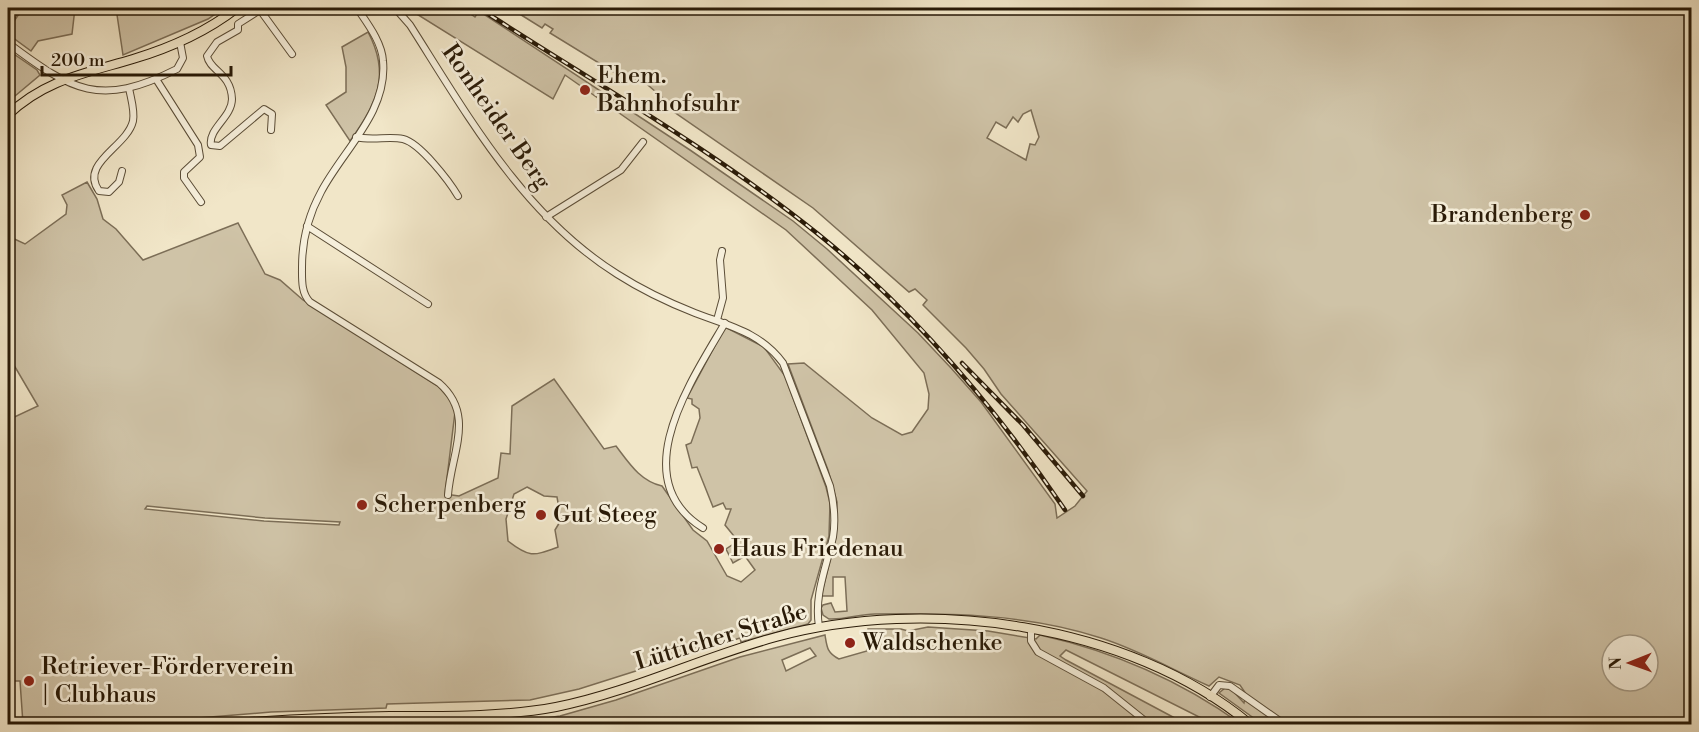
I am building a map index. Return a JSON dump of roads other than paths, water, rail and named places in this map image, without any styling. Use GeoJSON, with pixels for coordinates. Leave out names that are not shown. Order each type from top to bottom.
{"type":"FeatureCollection","features":[{"type":"Feature","properties":{"kind":"main road"},"geometry":{"type":"LineString","coordinates":[[10,109],[60,79],[140,57],[180,42],[233,10]]}},
{"type":"Feature","properties":{"kind":"main road","name":"Lütticher Straße"},"geometry":{"type":"LineString","coordinates":[[219,724],[367,717],[497,715],[549,708],[613,691],[733,649],[819,627],[866,620],[917,618],[992,622],[1031,628],[1108,649],[1171,676],[1210,697],[1250,724]]}},
{"type":"Feature","properties":{"kind":"street"},"geometry":{"type":"LineString","coordinates":[[8,23],[17,8]]}},
{"type":"Feature","properties":{"kind":"street"},"geometry":{"type":"LineString","coordinates":[[357,8],[376,39],[384,61],[379,97],[321,192],[307,226],[302,270],[305,297],[439,383],[456,401],[460,421],[448,495]]}},
{"type":"Feature","properties":{"kind":"street","name":"Ronheider Berg"},"geometry":{"type":"LineString","coordinates":[[395,8],[410,25],[477,129],[546,217],[572,241],[617,274],[654,296],[760,339],[783,363],[830,486],[835,520],[818,591],[819,627]]}},
{"type":"Feature","properties":{"kind":"street"},"geometry":{"type":"LineString","coordinates":[[238,24],[261,9],[292,54]]}},
{"type":"Feature","properties":{"kind":"street"},"geometry":{"type":"LineString","coordinates":[[233,10],[238,30],[217,42],[207,56],[208,61],[227,80],[232,99],[230,110],[212,135],[211,145],[220,146],[264,109],[272,114],[271,130]]}},
{"type":"Feature","properties":{"kind":"street"},"geometry":{"type":"LineString","coordinates":[[8,43],[60,79],[96,91],[129,88],[156,79],[182,64],[180,42]]}},
{"type":"Feature","properties":{"kind":"street"},"geometry":{"type":"LineString","coordinates":[[156,79],[198,146],[200,157],[184,172],[184,178],[201,202]]}},
{"type":"Feature","properties":{"kind":"street"},"geometry":{"type":"LineString","coordinates":[[122,171],[114,189],[109,192],[99,191],[93,177],[95,169],[132,124],[133,111],[129,88]]}},
{"type":"Feature","properties":{"kind":"street"},"geometry":{"type":"LineString","coordinates":[[356,137],[402,139],[414,144],[452,186],[458,196]]}},
{"type":"Feature","properties":{"kind":"street","name":"Ronheider Berg"},"geometry":{"type":"LineString","coordinates":[[546,217],[621,170],[643,142]]}},
{"type":"Feature","properties":{"kind":"street"},"geometry":{"type":"LineString","coordinates":[[307,226],[428,304]]}},
{"type":"Feature","properties":{"kind":"street"},"geometry":{"type":"LineString","coordinates":[[717,320],[723,298],[720,260],[722,251]]}},
{"type":"Feature","properties":{"kind":"street"},"geometry":{"type":"LineString","coordinates":[[703,528],[693,521],[670,494],[664,462],[686,395],[724,323]]}},
{"type":"Feature","properties":{"kind":"street"},"geometry":{"type":"LineString","coordinates":[[1031,628],[1031,641],[1038,652],[1104,688],[1149,724]]}},
{"type":"Feature","properties":{"kind":"street"},"geometry":{"type":"LineString","coordinates":[[1210,697],[1219,685],[1230,686],[1284,724]]}},
{"type":"Feature","properties":{"kind":"railway"},"geometry":{"type":"LineString","coordinates":[[479,8],[736,173],[778,203],[854,264],[920,328],[952,363],[1011,434],[1065,510]]}},
{"type":"Feature","properties":{"kind":"railway"},"geometry":{"type":"LineString","coordinates":[[962,363],[1023,425],[1083,496]]}},
{"type":"Feature","properties":{"kind":"place","name":"Ehem. Bahnhofsuhr"},"geometry":{"type":"Point","coordinates":[585,90]}},
{"type":"Feature","properties":{"kind":"place","name":"Brandenberg"},"geometry":{"type":"Point","coordinates":[1585,215]}},
{"type":"Feature","properties":{"kind":"place","name":"Scherpenberg"},"geometry":{"type":"Point","coordinates":[362,505]}},
{"type":"Feature","properties":{"kind":"place","name":"Gut Steeg"},"geometry":{"type":"Point","coordinates":[541,515]}},
{"type":"Feature","properties":{"kind":"place","name":"Haus Friedenau"},"geometry":{"type":"Point","coordinates":[719,549]}},
{"type":"Feature","properties":{"kind":"place","name":"Waldschenke"},"geometry":{"type":"Point","coordinates":[850,643]}},
{"type":"Feature","properties":{"kind":"place","name":"Retriever-Förderverein | Clubhaus"},"geometry":{"type":"Point","coordinates":[29,681]}}]}
